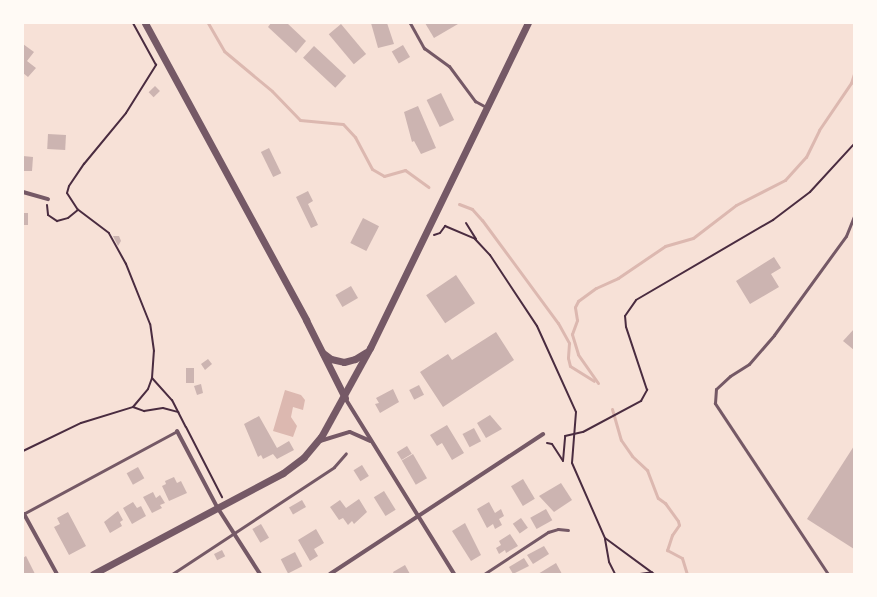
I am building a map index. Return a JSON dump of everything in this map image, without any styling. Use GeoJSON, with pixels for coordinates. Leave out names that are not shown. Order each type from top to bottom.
{"type":"FeatureCollection","features":[{"type":"Feature","properties":{"kind":"street"},"geometry":{"type":"LineString","coordinates":[[145,23],[345,398],[454,574]]}},
{"type":"Feature","properties":{"kind":"street"},"geometry":{"type":"LineString","coordinates":[[93,574],[283,473],[301,460],[318,442],[345,398],[488,108],[528,23]]}},
{"type":"Feature","properties":{"kind":"street"},"geometry":{"type":"LineString","coordinates":[[23,192],[48,199]]}},
{"type":"Feature","properties":{"kind":"street"},"geometry":{"type":"LineString","coordinates":[[321,352],[330,359],[344,362],[355,360],[370,348]]}},
{"type":"Feature","properties":{"kind":"street"},"geometry":{"type":"LineString","coordinates":[[178,431],[217,507],[260,574]]}},
{"type":"Feature","properties":{"kind":"street"},"geometry":{"type":"LineString","coordinates":[[318,442],[350,432],[361,434],[371,442]]}},
{"type":"Feature","properties":{"kind":"street"},"geometry":{"type":"LineString","coordinates":[[330,574],[543,434]]}},
{"type":"Feature","properties":{"kind":"street"},"geometry":{"type":"LineString","coordinates":[[23,514],[56,574]]}},
{"type":"Feature","properties":{"kind":"lane"},"geometry":{"type":"LineString","coordinates":[[410,23],[424,48],[449,66],[475,102],[488,108]]}},
{"type":"Feature","properties":{"kind":"lane"},"geometry":{"type":"LineString","coordinates":[[828,574],[715,403],[716,390],[730,376],[749,364],[774,334],[846,236],[854,216]]}},
{"type":"Feature","properties":{"kind":"lane"},"geometry":{"type":"LineString","coordinates":[[23,514],[178,431]]}},
{"type":"Feature","properties":{"kind":"lane"},"geometry":{"type":"LineString","coordinates":[[172,574],[334,467],[346,453]]}},
{"type":"Feature","properties":{"kind":"lane"},"geometry":{"type":"LineString","coordinates":[[484,574],[548,532],[558,529],[568,530]]}},
{"type":"Feature","properties":{"kind":"path"},"geometry":{"type":"LineString","coordinates":[[23,452],[81,423],[133,407],[148,389],[152,378],[154,351],[150,324],[126,264],[109,233],[78,210],[69,199],[69,186],[126,113],[156,65],[133,23]]}},
{"type":"Feature","properties":{"kind":"path"},"geometry":{"type":"LineString","coordinates":[[547,443],[552,444],[563,461],[564,437],[573,435],[641,401],[647,390],[626,327],[625,316],[636,300],[773,220],[810,192],[854,144]]}},
{"type":"Feature","properties":{"kind":"path"},"geometry":{"type":"LineString","coordinates":[[48,199],[47,209],[51,219],[62,220],[78,210]]}},
{"type":"Feature","properties":{"kind":"path"},"geometry":{"type":"LineString","coordinates":[[466,223],[479,244],[490,255],[537,326],[576,412],[572,463],[605,538],[609,562],[615,574]]}},
{"type":"Feature","properties":{"kind":"path"},"geometry":{"type":"LineString","coordinates":[[427,232],[436,236],[445,226],[479,244]]}},
{"type":"Feature","properties":{"kind":"path"},"geometry":{"type":"LineString","coordinates":[[152,378],[172,400],[226,503]]}},
{"type":"Feature","properties":{"kind":"path"},"geometry":{"type":"LineString","coordinates":[[133,407],[144,411],[163,408],[179,412]]}},
{"type":"Feature","properties":{"kind":"path"},"geometry":{"type":"LineString","coordinates":[[178,431],[186,427]]}},
{"type":"Feature","properties":{"kind":"path"},"geometry":{"type":"LineString","coordinates":[[605,538],[621,552],[654,573]]}},
{"type":"Feature","properties":{"kind":"path"},"geometry":{"type":"LineString","coordinates":[[640,574],[654,573]]}},
{"type":"Feature","properties":{"kind":"shaded area"},"geometry":{"type":"Polygon","coordinates":[[[285,390],[301,395],[305,400],[303,410],[293,407],[291,417],[297,426],[293,437],[273,431],[285,390]]]}},
{"type":"Feature","properties":{"kind":"building"},"geometry":{"type":"Polygon","coordinates":[[[271,23],[287,23],[306,41],[296,53],[268,27],[271,23]]]}},
{"type":"Feature","properties":{"kind":"building"},"geometry":{"type":"Polygon","coordinates":[[[371,23],[387,23],[394,44],[378,48],[371,23]]]}},
{"type":"Feature","properties":{"kind":"building"},"geometry":{"type":"Polygon","coordinates":[[[425,23],[457,23],[458,24],[434,38],[425,23]]]}},
{"type":"Feature","properties":{"kind":"building"},"geometry":{"type":"Polygon","coordinates":[[[341,24],[366,54],[354,64],[329,34],[341,24]]]}},
{"type":"Feature","properties":{"kind":"building"},"geometry":{"type":"Polygon","coordinates":[[[23,44],[34,52],[27,61],[36,68],[28,77],[23,73],[23,44]]]}},
{"type":"Feature","properties":{"kind":"building"},"geometry":{"type":"Polygon","coordinates":[[[403,45],[410,57],[399,64],[392,52],[403,45]]]}},
{"type":"Feature","properties":{"kind":"building"},"geometry":{"type":"Polygon","coordinates":[[[314,46],[346,76],[335,88],[303,58],[314,46]]]}},
{"type":"Feature","properties":{"kind":"building"},"geometry":{"type":"Polygon","coordinates":[[[155,86],[160,91],[154,97],[149,92],[155,86]]]}},
{"type":"Feature","properties":{"kind":"building"},"geometry":{"type":"Polygon","coordinates":[[[441,93],[454,120],[440,127],[427,100],[441,93]]]}},
{"type":"Feature","properties":{"kind":"building"},"geometry":{"type":"Polygon","coordinates":[[[418,106],[436,148],[421,154],[414,141],[412,142],[404,112],[418,106]]]}},
{"type":"Feature","properties":{"kind":"building"},"geometry":{"type":"Polygon","coordinates":[[[48,134],[66,135],[65,150],[47,149],[48,134]]]}},
{"type":"Feature","properties":{"kind":"building"},"geometry":{"type":"Polygon","coordinates":[[[269,148],[281,173],[273,177],[261,152],[269,148]]]}},
{"type":"Feature","properties":{"kind":"building"},"geometry":{"type":"Polygon","coordinates":[[[23,156],[33,157],[32,171],[23,171],[23,156]]]}},
{"type":"Feature","properties":{"kind":"building"},"geometry":{"type":"Polygon","coordinates":[[[308,191],[313,201],[308,204],[318,225],[311,228],[296,197],[308,191]]]}},
{"type":"Feature","properties":{"kind":"building"},"geometry":{"type":"Polygon","coordinates":[[[23,213],[28,213],[28,225],[23,225],[23,213]]]}},
{"type":"Feature","properties":{"kind":"building"},"geometry":{"type":"Polygon","coordinates":[[[363,218],[379,226],[366,251],[350,243],[363,218]]]}},
{"type":"Feature","properties":{"kind":"building"},"geometry":{"type":"Polygon","coordinates":[[[113,236],[119,236],[121,241],[118,246],[113,236]]]}},
{"type":"Feature","properties":{"kind":"building"},"geometry":{"type":"Polygon","coordinates":[[[774,257],[781,268],[771,274],[779,287],[750,304],[736,281],[774,257]]]}},
{"type":"Feature","properties":{"kind":"building"},"geometry":{"type":"Polygon","coordinates":[[[456,275],[475,303],[445,323],[426,295],[456,275]]]}},
{"type":"Feature","properties":{"kind":"building"},"geometry":{"type":"Polygon","coordinates":[[[351,286],[358,298],[342,307],[335,295],[351,286]]]}},
{"type":"Feature","properties":{"kind":"building"},"geometry":{"type":"Polygon","coordinates":[[[854,329],[854,350],[843,341],[854,329]]]}},
{"type":"Feature","properties":{"kind":"building"},"geometry":{"type":"Polygon","coordinates":[[[496,332],[514,360],[443,407],[420,372],[448,354],[452,360],[496,332]]]}},
{"type":"Feature","properties":{"kind":"building"},"geometry":{"type":"Polygon","coordinates":[[[208,359],[212,364],[205,370],[201,364],[208,359]]]}},
{"type":"Feature","properties":{"kind":"building"},"geometry":{"type":"Polygon","coordinates":[[[186,368],[194,368],[194,383],[186,383],[186,368]]]}},
{"type":"Feature","properties":{"kind":"building"},"geometry":{"type":"Polygon","coordinates":[[[201,384],[203,393],[197,395],[194,386],[201,384]]]}},
{"type":"Feature","properties":{"kind":"building"},"geometry":{"type":"Polygon","coordinates":[[[419,385],[424,395],[414,400],[409,390],[419,385]]]}},
{"type":"Feature","properties":{"kind":"building"},"geometry":{"type":"Polygon","coordinates":[[[393,389],[399,402],[380,413],[375,404],[379,403],[376,398],[393,389]]]}},
{"type":"Feature","properties":{"kind":"building"},"geometry":{"type":"Polygon","coordinates":[[[490,415],[502,429],[486,438],[477,423],[490,415]]]}},
{"type":"Feature","properties":{"kind":"building"},"geometry":{"type":"Polygon","coordinates":[[[259,416],[277,448],[289,441],[294,450],[277,459],[273,454],[263,459],[261,455],[258,457],[244,424],[259,416]]]}},
{"type":"Feature","properties":{"kind":"building"},"geometry":{"type":"Polygon","coordinates":[[[447,425],[464,453],[452,460],[442,443],[437,446],[430,435],[447,425]]]}},
{"type":"Feature","properties":{"kind":"building"},"geometry":{"type":"Polygon","coordinates":[[[474,428],[481,441],[470,447],[463,434],[474,428]]]}},
{"type":"Feature","properties":{"kind":"building"},"geometry":{"type":"Polygon","coordinates":[[[407,446],[412,454],[402,460],[397,452],[407,446]]]}},
{"type":"Feature","properties":{"kind":"building"},"geometry":{"type":"Polygon","coordinates":[[[854,446],[854,549],[807,519],[854,446]]]}},
{"type":"Feature","properties":{"kind":"building"},"geometry":{"type":"Polygon","coordinates":[[[413,454],[427,478],[416,485],[402,460],[413,454]]]}},
{"type":"Feature","properties":{"kind":"building"},"geometry":{"type":"Polygon","coordinates":[[[362,465],[369,476],[360,481],[354,470],[362,465]]]}},
{"type":"Feature","properties":{"kind":"building"},"geometry":{"type":"Polygon","coordinates":[[[138,467],[144,478],[133,485],[127,473],[138,467]]]}},
{"type":"Feature","properties":{"kind":"building"},"geometry":{"type":"Polygon","coordinates":[[[174,477],[177,483],[181,481],[187,493],[169,501],[162,486],[166,484],[165,481],[174,477]]]}},
{"type":"Feature","properties":{"kind":"building"},"geometry":{"type":"Polygon","coordinates":[[[523,479],[535,499],[523,506],[511,486],[523,479]]]}},
{"type":"Feature","properties":{"kind":"building"},"geometry":{"type":"Polygon","coordinates":[[[561,483],[572,500],[554,512],[539,496],[561,483]]]}},
{"type":"Feature","properties":{"kind":"building"},"geometry":{"type":"Polygon","coordinates":[[[384,491],[396,510],[385,516],[374,497],[384,491]]]}},
{"type":"Feature","properties":{"kind":"building"},"geometry":{"type":"Polygon","coordinates":[[[153,492],[156,498],[160,495],[165,503],[160,505],[162,508],[152,513],[143,497],[153,492]]]}},
{"type":"Feature","properties":{"kind":"building"},"geometry":{"type":"Polygon","coordinates":[[[359,499],[367,512],[354,524],[352,521],[348,525],[343,518],[339,520],[330,507],[340,500],[346,508],[359,499]]]}},
{"type":"Feature","properties":{"kind":"building"},"geometry":{"type":"Polygon","coordinates":[[[302,500],[306,507],[293,514],[289,507],[302,500]]]}},
{"type":"Feature","properties":{"kind":"building"},"geometry":{"type":"Polygon","coordinates":[[[133,502],[137,508],[141,506],[146,516],[132,524],[123,508],[133,502]]]}},
{"type":"Feature","properties":{"kind":"building"},"geometry":{"type":"Polygon","coordinates":[[[489,502],[495,513],[501,509],[504,516],[499,519],[502,525],[495,529],[493,524],[487,528],[477,509],[489,502]]]}},
{"type":"Feature","properties":{"kind":"building"},"geometry":{"type":"Polygon","coordinates":[[[546,509],[552,520],[537,529],[530,518],[546,509]]]}},
{"type":"Feature","properties":{"kind":"building"},"geometry":{"type":"Polygon","coordinates":[[[118,511],[123,520],[120,522],[122,526],[110,533],[104,522],[118,511]]]}},
{"type":"Feature","properties":{"kind":"building"},"geometry":{"type":"Polygon","coordinates":[[[68,512],[86,546],[69,555],[54,527],[60,524],[57,518],[68,512]]]}},
{"type":"Feature","properties":{"kind":"building"},"geometry":{"type":"Polygon","coordinates":[[[521,518],[528,528],[520,534],[513,524],[521,518]]]}},
{"type":"Feature","properties":{"kind":"building"},"geometry":{"type":"Polygon","coordinates":[[[465,523],[481,555],[471,561],[452,531],[465,523]]]}},
{"type":"Feature","properties":{"kind":"building"},"geometry":{"type":"Polygon","coordinates":[[[261,524],[269,538],[260,543],[252,529],[261,524]]]}},
{"type":"Feature","properties":{"kind":"building"},"geometry":{"type":"Polygon","coordinates":[[[316,529],[324,543],[314,549],[318,556],[310,561],[298,540],[316,529]]]}},
{"type":"Feature","properties":{"kind":"building"},"geometry":{"type":"Polygon","coordinates":[[[510,534],[518,546],[506,553],[505,550],[499,554],[496,548],[501,545],[499,541],[510,534]]]}},
{"type":"Feature","properties":{"kind":"building"},"geometry":{"type":"Polygon","coordinates":[[[544,546],[549,554],[533,564],[527,555],[544,546]]]}},
{"type":"Feature","properties":{"kind":"building"},"geometry":{"type":"Polygon","coordinates":[[[222,550],[225,556],[217,560],[214,554],[222,550]]]}},
{"type":"Feature","properties":{"kind":"building"},"geometry":{"type":"Polygon","coordinates":[[[295,552],[302,566],[288,574],[281,559],[295,552]]]}},
{"type":"Feature","properties":{"kind":"building"},"geometry":{"type":"Polygon","coordinates":[[[26,556],[35,574],[23,574],[23,558],[26,556]]]}},
{"type":"Feature","properties":{"kind":"building"},"geometry":{"type":"Polygon","coordinates":[[[524,558],[529,566],[513,574],[509,567],[524,558]]]}},
{"type":"Feature","properties":{"kind":"building"},"geometry":{"type":"Polygon","coordinates":[[[556,563],[562,574],[538,574],[556,563]]]}},
{"type":"Feature","properties":{"kind":"building"},"geometry":{"type":"Polygon","coordinates":[[[405,565],[410,574],[394,574],[393,572],[405,565]]]}},
{"type":"Feature","properties":{"kind":"waterway"},"geometry":{"type":"LineString","coordinates":[[208,23],[224,51],[272,91],[300,120],[343,124],[355,137],[372,169],[384,176],[405,170],[428,187]]}},
{"type":"Feature","properties":{"kind":"waterway"},"geometry":{"type":"LineString","coordinates":[[598,383],[578,354],[572,334],[577,320],[575,307],[578,301],[596,288],[618,278],[665,246],[693,238],[736,205],[785,180],[806,157],[819,130],[851,83],[854,74]]}},
{"type":"Feature","properties":{"kind":"waterway"},"geometry":{"type":"LineString","coordinates":[[459,204],[472,209],[482,220],[558,323],[569,343],[568,358],[570,366],[594,381]]}},
{"type":"Feature","properties":{"kind":"waterway"},"geometry":{"type":"LineString","coordinates":[[612,409],[621,440],[632,456],[647,470],[658,498],[665,503],[678,521],[679,525],[672,535],[667,550],[682,558],[687,574]]}}]}
